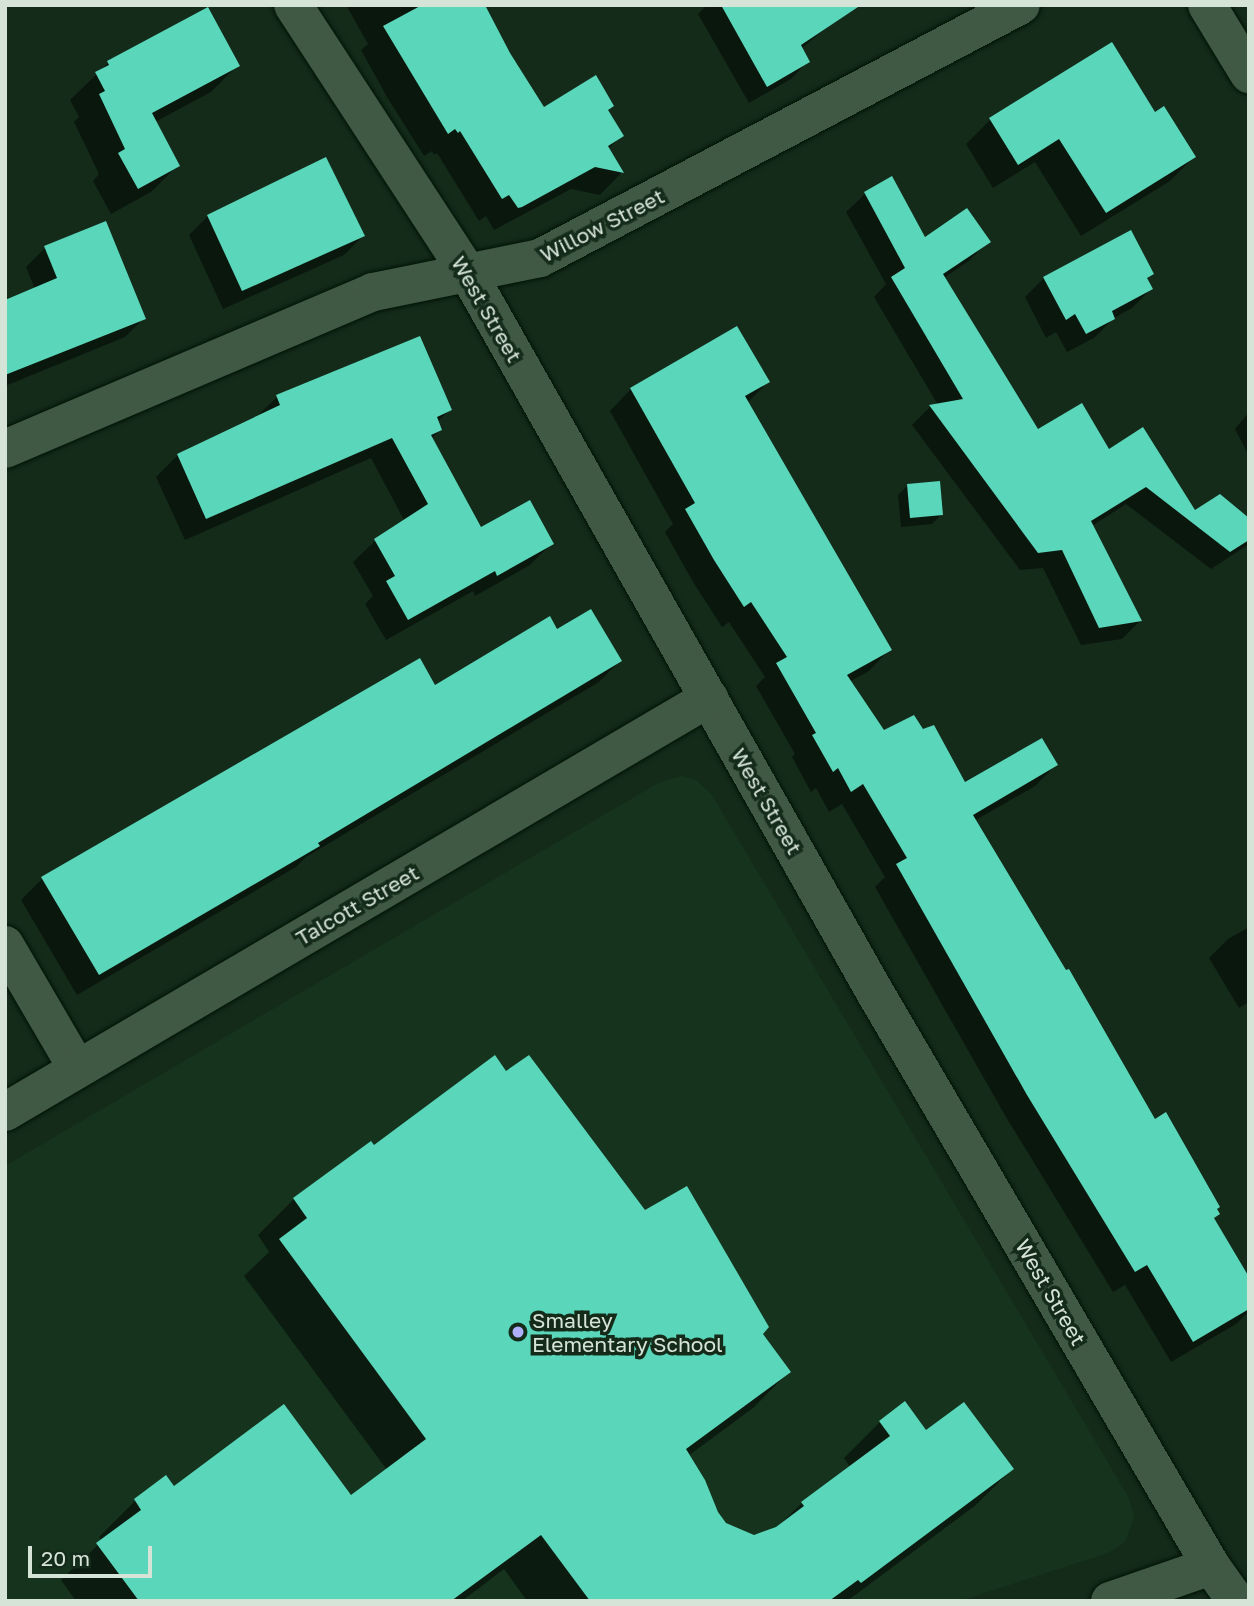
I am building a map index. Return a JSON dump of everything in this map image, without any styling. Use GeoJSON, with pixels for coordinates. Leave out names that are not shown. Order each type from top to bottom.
{"type":"FeatureCollection","features":[{"type":"Feature","properties":{"kind":"street","name":"West Street"},"geometry":{"type":"LineString","coordinates":[[293,5],[469,275],[876,994],[1211,1566],[1236,1601]]}},
{"type":"Feature","properties":{"kind":"street","name":"Willow Street"},"geometry":{"type":"LineString","coordinates":[[5,449],[373,292],[469,275],[540,258],[1021,5]]}},
{"type":"Feature","properties":{"kind":"street"},"geometry":{"type":"LineString","coordinates":[[1207,5],[1249,75]]}},
{"type":"Feature","properties":{"kind":"street","name":"Talcott Street"},"geometry":{"type":"LineString","coordinates":[[5,1112],[709,698]]}},
{"type":"Feature","properties":{"kind":"street"},"geometry":{"type":"LineString","coordinates":[[5,945],[77,1068]]}},
{"type":"Feature","properties":{"kind":"street"},"geometry":{"type":"LineString","coordinates":[[1110,1601],[1211,1566]]}},
{"type":"Feature","properties":{"kind":"shaded area","name":"Smalley Elementary School"},"geometry":{"type":"Polygon","coordinates":[[[682,776],[696,780],[712,795],[1129,1498],[1134,1518],[1125,1542],[1108,1553],[960,1601],[5,1601],[5,1166],[660,782],[682,776]]]}},
{"type":"Feature","properties":{"kind":"building"},"geometry":{"type":"Polygon","coordinates":[[[422,5],[485,5],[510,53],[544,107],[596,75],[614,106],[608,110],[624,136],[608,146],[624,173],[595,167],[518,208],[509,195],[502,199],[460,131],[458,133],[455,129],[448,134],[383,26],[422,5]]]}},
{"type":"Feature","properties":{"kind":"building"},"geometry":{"type":"Polygon","coordinates":[[[721,5],[861,5],[801,45],[810,62],[767,87],[721,5]]]}},
{"type":"Feature","properties":{"kind":"building"},"geometry":{"type":"Polygon","coordinates":[[[208,7],[240,66],[152,113],[180,166],[138,189],[118,153],[125,149],[99,94],[105,91],[95,72],[109,65],[107,61],[208,7]]]}},
{"type":"Feature","properties":{"kind":"building"},"geometry":{"type":"Polygon","coordinates":[[[1112,42],[1155,112],[1164,106],[1196,157],[1106,213],[1059,139],[1018,165],[989,118],[1112,42]]]}},
{"type":"Feature","properties":{"kind":"building"},"geometry":{"type":"Polygon","coordinates":[[[326,157],[365,236],[242,291],[207,215],[326,157]]]}},
{"type":"Feature","properties":{"kind":"building"},"geometry":{"type":"Polygon","coordinates":[[[892,176],[925,237],[967,208],[991,242],[943,274],[1038,429],[1082,403],[1109,449],[1143,427],[1195,510],[1220,494],[1249,518],[1249,540],[1230,552],[1146,487],[1091,521],[1142,621],[1099,628],[1062,550],[1038,553],[929,405],[963,399],[891,277],[905,268],[864,192],[892,176]]]}},
{"type":"Feature","properties":{"kind":"building"},"geometry":{"type":"Polygon","coordinates":[[[106,221],[146,319],[5,375],[5,300],[57,278],[44,246],[106,221]]]}},
{"type":"Feature","properties":{"kind":"building"},"geometry":{"type":"Polygon","coordinates":[[[1131,230],[1154,274],[1147,278],[1153,289],[1112,311],[1115,319],[1086,334],[1075,314],[1066,320],[1043,277],[1131,230]]]}},
{"type":"Feature","properties":{"kind":"building"},"geometry":{"type":"Polygon","coordinates":[[[737,326],[770,382],[745,396],[892,650],[847,675],[884,730],[914,715],[923,729],[934,725],[965,782],[1042,738],[1058,765],[973,815],[1066,970],[1069,969],[1155,1119],[1166,1112],[1220,1207],[1217,1209],[1220,1214],[1214,1218],[1249,1277],[1249,1309],[1193,1342],[1147,1265],[1135,1272],[1027,1095],[896,864],[907,858],[863,784],[851,792],[838,768],[833,772],[812,735],[816,733],[776,663],[787,657],[751,602],[744,607],[714,560],[685,509],[695,503],[630,388],[737,326]]]}},
{"type":"Feature","properties":{"kind":"building"},"geometry":{"type":"Polygon","coordinates":[[[420,336],[452,410],[437,417],[442,430],[431,435],[481,527],[530,500],[554,544],[497,576],[495,571],[408,620],[386,581],[395,576],[374,539],[428,504],[392,438],[206,519],[177,454],[280,405],[276,395],[420,336]]]}},
{"type":"Feature","properties":{"kind":"building"},"geometry":{"type":"Polygon","coordinates":[[[940,481],[943,515],[910,518],[907,484],[940,481]]]}},
{"type":"Feature","properties":{"kind":"building"},"geometry":{"type":"Polygon","coordinates":[[[591,609],[622,661],[318,843],[320,846],[99,975],[41,877],[420,658],[435,685],[550,616],[557,629],[591,609]]]}},
{"type":"Feature","properties":{"kind":"building"},"geometry":{"type":"Polygon","coordinates":[[[495,1055],[506,1071],[529,1055],[645,1210],[687,1186],[769,1327],[763,1334],[791,1372],[686,1449],[726,1523],[754,1535],[776,1527],[804,1506],[801,1502],[890,1436],[879,1421],[905,1401],[926,1430],[964,1402],[1014,1469],[861,1583],[858,1580],[829,1601],[590,1601],[541,1535],[451,1601],[139,1601],[96,1543],[141,1510],[134,1499],[166,1475],[174,1486],[284,1404],[351,1495],[426,1439],[279,1239],[307,1218],[293,1198],[371,1141],[374,1145],[495,1055]]]}},
{"type":"Feature","properties":{"kind":"place","name":"Smalley Elementary School"},"geometry":{"type":"Point","coordinates":[518,1332]}}]}
